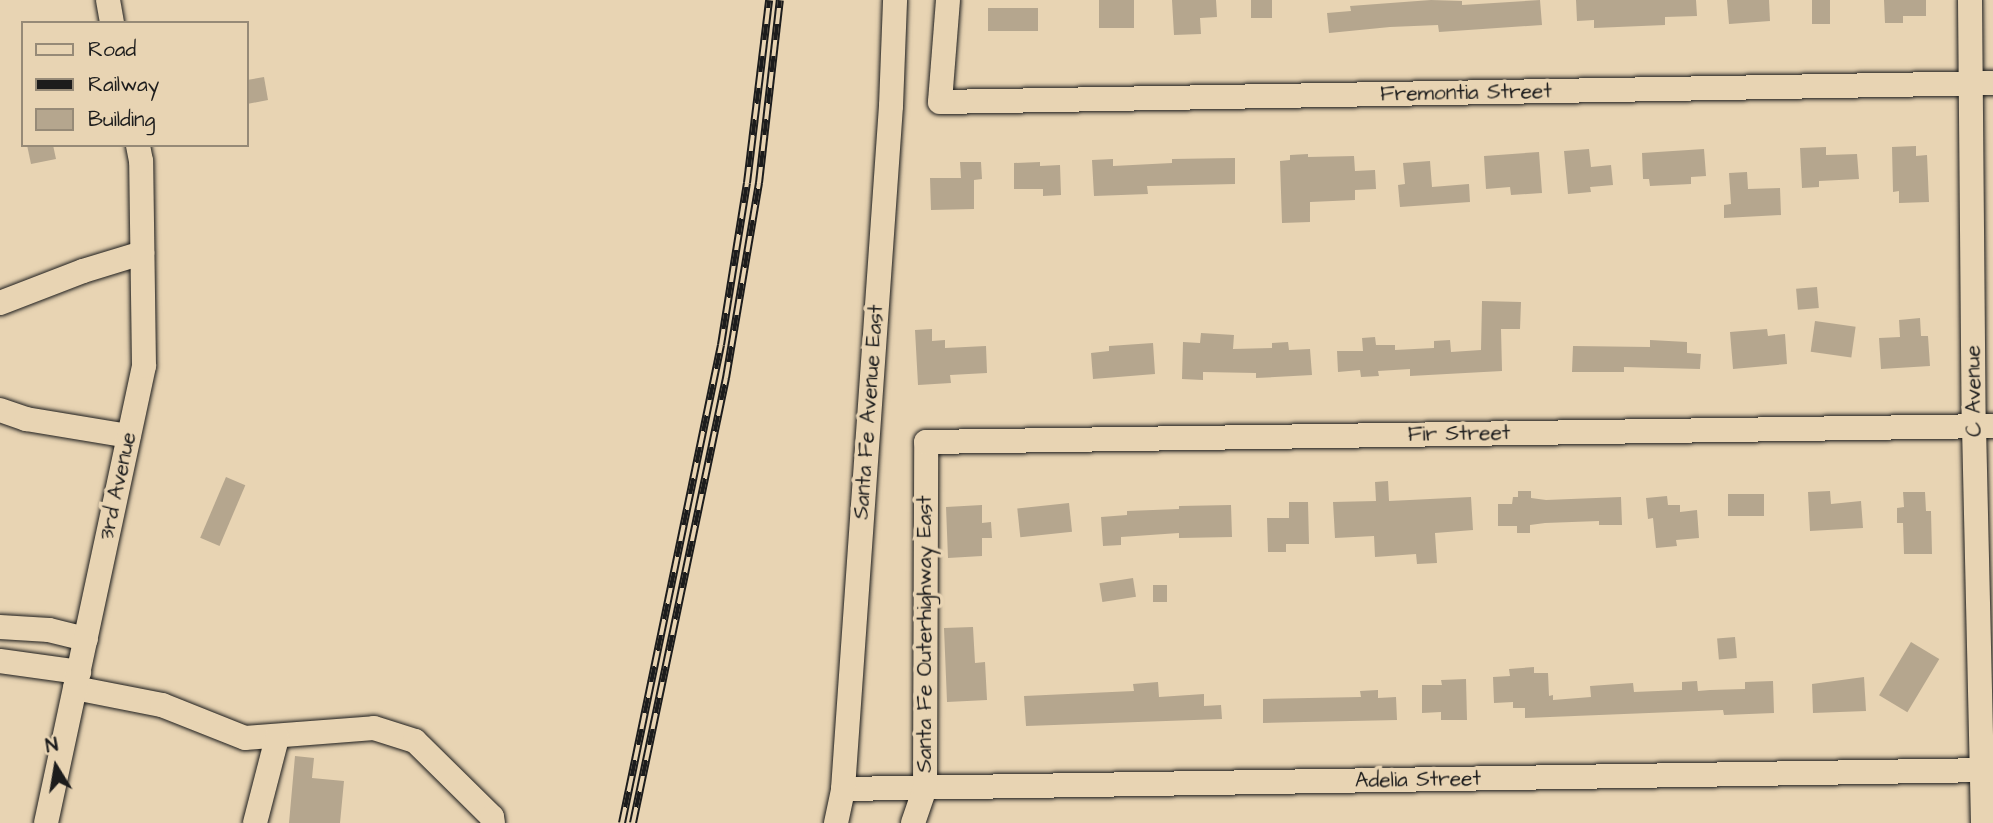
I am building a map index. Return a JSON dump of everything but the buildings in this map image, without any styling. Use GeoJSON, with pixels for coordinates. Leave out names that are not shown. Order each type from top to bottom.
{"type":"FeatureCollection","features":[{"type":"Feature","properties":{"kind":"street"},"geometry":{"type":"LineString","coordinates":[[108,0],[112,21]]}},
{"type":"Feature","properties":{"kind":"street","name":"Santa Fe Avenue East"},"geometry":{"type":"LineString","coordinates":[[836,823],[843,789],[891,106],[895,0]]}},
{"type":"Feature","properties":{"kind":"street","name":"Fremontia Street"},"geometry":{"type":"LineString","coordinates":[[948,0],[940,102],[1982,83]]}},
{"type":"Feature","properties":{"kind":"street","name":"C Avenue"},"geometry":{"type":"LineString","coordinates":[[1970,0],[1982,83],[1987,770],[1983,823]]}},
{"type":"Feature","properties":{"kind":"street","name":"3rd Avenue"},"geometry":{"type":"LineString","coordinates":[[46,823],[144,366],[141,162],[138,147]]}},
{"type":"Feature","properties":{"kind":"street"},"geometry":{"type":"LineString","coordinates":[[0,303],[83,271],[142,253]]}},
{"type":"Feature","properties":{"kind":"street"},"geometry":{"type":"LineString","coordinates":[[0,410],[26,419],[129,436]]}},
{"type":"Feature","properties":{"kind":"street","name":"Fir Street"},"geometry":{"type":"LineString","coordinates":[[926,442],[1984,426]]}},
{"type":"Feature","properties":{"kind":"street","name":"Santa Fe Outerhighway East"},"geometry":{"type":"LineString","coordinates":[[913,823],[925,789],[926,442]]}},
{"type":"Feature","properties":{"kind":"street"},"geometry":{"type":"LineString","coordinates":[[0,627],[49,630],[86,639]]}},
{"type":"Feature","properties":{"kind":"street"},"geometry":{"type":"LineString","coordinates":[[0,661],[162,705],[245,738],[277,738],[374,728],[415,741],[492,817],[493,823]]}},
{"type":"Feature","properties":{"kind":"street"},"geometry":{"type":"LineString","coordinates":[[255,823],[277,738]]}},
{"type":"Feature","properties":{"kind":"street","name":"Adelia Street"},"geometry":{"type":"LineString","coordinates":[[843,789],[1987,770]]}},
{"type":"Feature","properties":{"kind":"railway"},"geometry":{"type":"LineString","coordinates":[[622,823],[721,345],[747,183],[769,0]]}},
{"type":"Feature","properties":{"kind":"railway"},"geometry":{"type":"LineString","coordinates":[[633,823],[726,378],[759,183],[780,0]]}}]}
